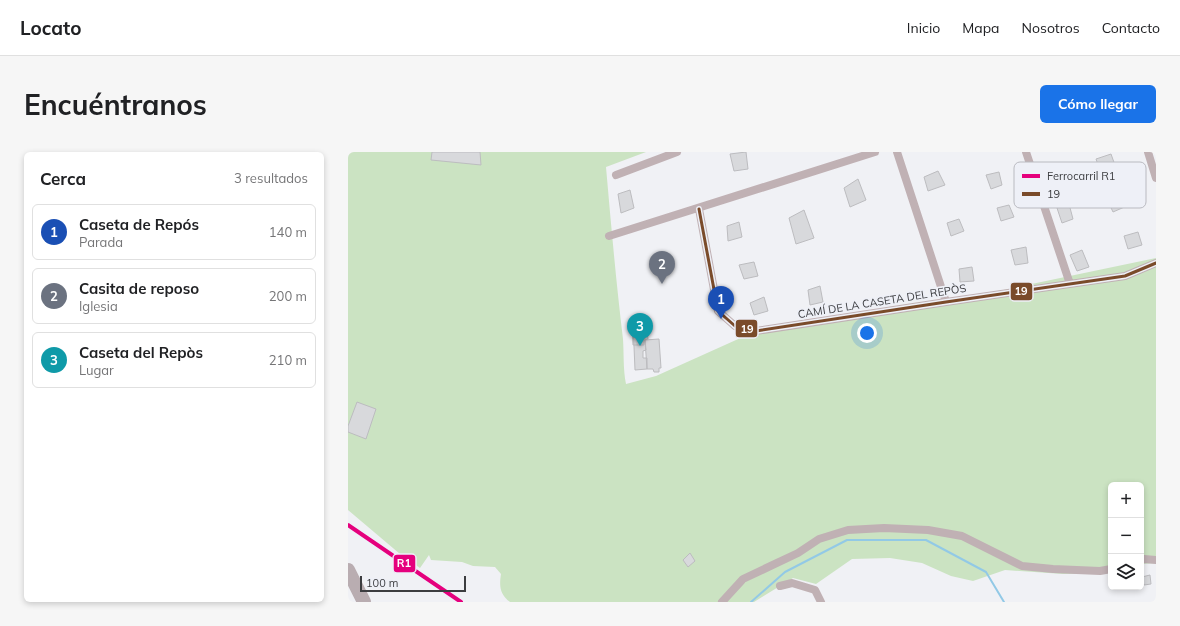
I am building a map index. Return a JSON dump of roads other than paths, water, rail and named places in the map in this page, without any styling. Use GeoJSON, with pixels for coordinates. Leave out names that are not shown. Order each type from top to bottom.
{"type":"FeatureCollection","features":[{"type":"Feature","properties":{"kind":"highway"},"geometry":{"type":"LineString","coordinates":[[348,570],[364,602]]}},
{"type":"Feature","properties":{"kind":"street"},"geometry":{"type":"LineString","coordinates":[[616,175],[677,152]]}},
{"type":"Feature","properties":{"kind":"street"},"geometry":{"type":"LineString","coordinates":[[609,236],[875,152]]}},
{"type":"Feature","properties":{"kind":"street"},"geometry":{"type":"LineString","coordinates":[[897,152],[946,302]]}},
{"type":"Feature","properties":{"kind":"street"},"geometry":{"type":"LineString","coordinates":[[1026,152],[1029,162]]}},
{"type":"Feature","properties":{"kind":"street"},"geometry":{"type":"LineString","coordinates":[[1148,152],[1156,178]]}},
{"type":"Feature","properties":{"kind":"street"},"geometry":{"type":"LineString","coordinates":[[1045,208],[1070,284]]}},
{"type":"Feature","properties":{"kind":"street","name":"CAMÍ DE LA CASETA DEL REPÒS"},"geometry":{"type":"LineString","coordinates":[[698,209],[718,311],[735,326],[756,331],[1125,276],[1156,263]]}},
{"type":"Feature","properties":{"kind":"street"},"geometry":{"type":"LineString","coordinates":[[722,602],[743,579],[798,553],[819,539],[848,530],[884,528],[928,530],[962,536],[1022,566],[1100,571],[1108,570]]}},
{"type":"Feature","properties":{"kind":"street"},"geometry":{"type":"LineString","coordinates":[[1144,559],[1156,560]]}},
{"type":"Feature","properties":{"kind":"street"},"geometry":{"type":"LineString","coordinates":[[780,586],[792,583],[814,590],[821,602]]}},
{"type":"Feature","properties":{"kind":"waterway"},"geometry":{"type":"LineString","coordinates":[[751,602],[785,572],[847,540],[926,540],[986,572],[1004,602]]}},
{"type":"Feature","properties":{"kind":"rail line","name":"R1"},"geometry":{"type":"LineString","coordinates":[[348,525],[461,602]]}},
{"type":"Feature","properties":{"kind":"place","name":"Casita de reposo"},"geometry":{"type":"Point","coordinates":[662,284]}},
{"type":"Feature","properties":{"kind":"place","name":"Caseta de Repós"},"geometry":{"type":"Point","coordinates":[721,319]}},
{"type":"Feature","properties":{"kind":"place","name":"Caseta del Repòs"},"geometry":{"type":"Point","coordinates":[640,346]}}]}
